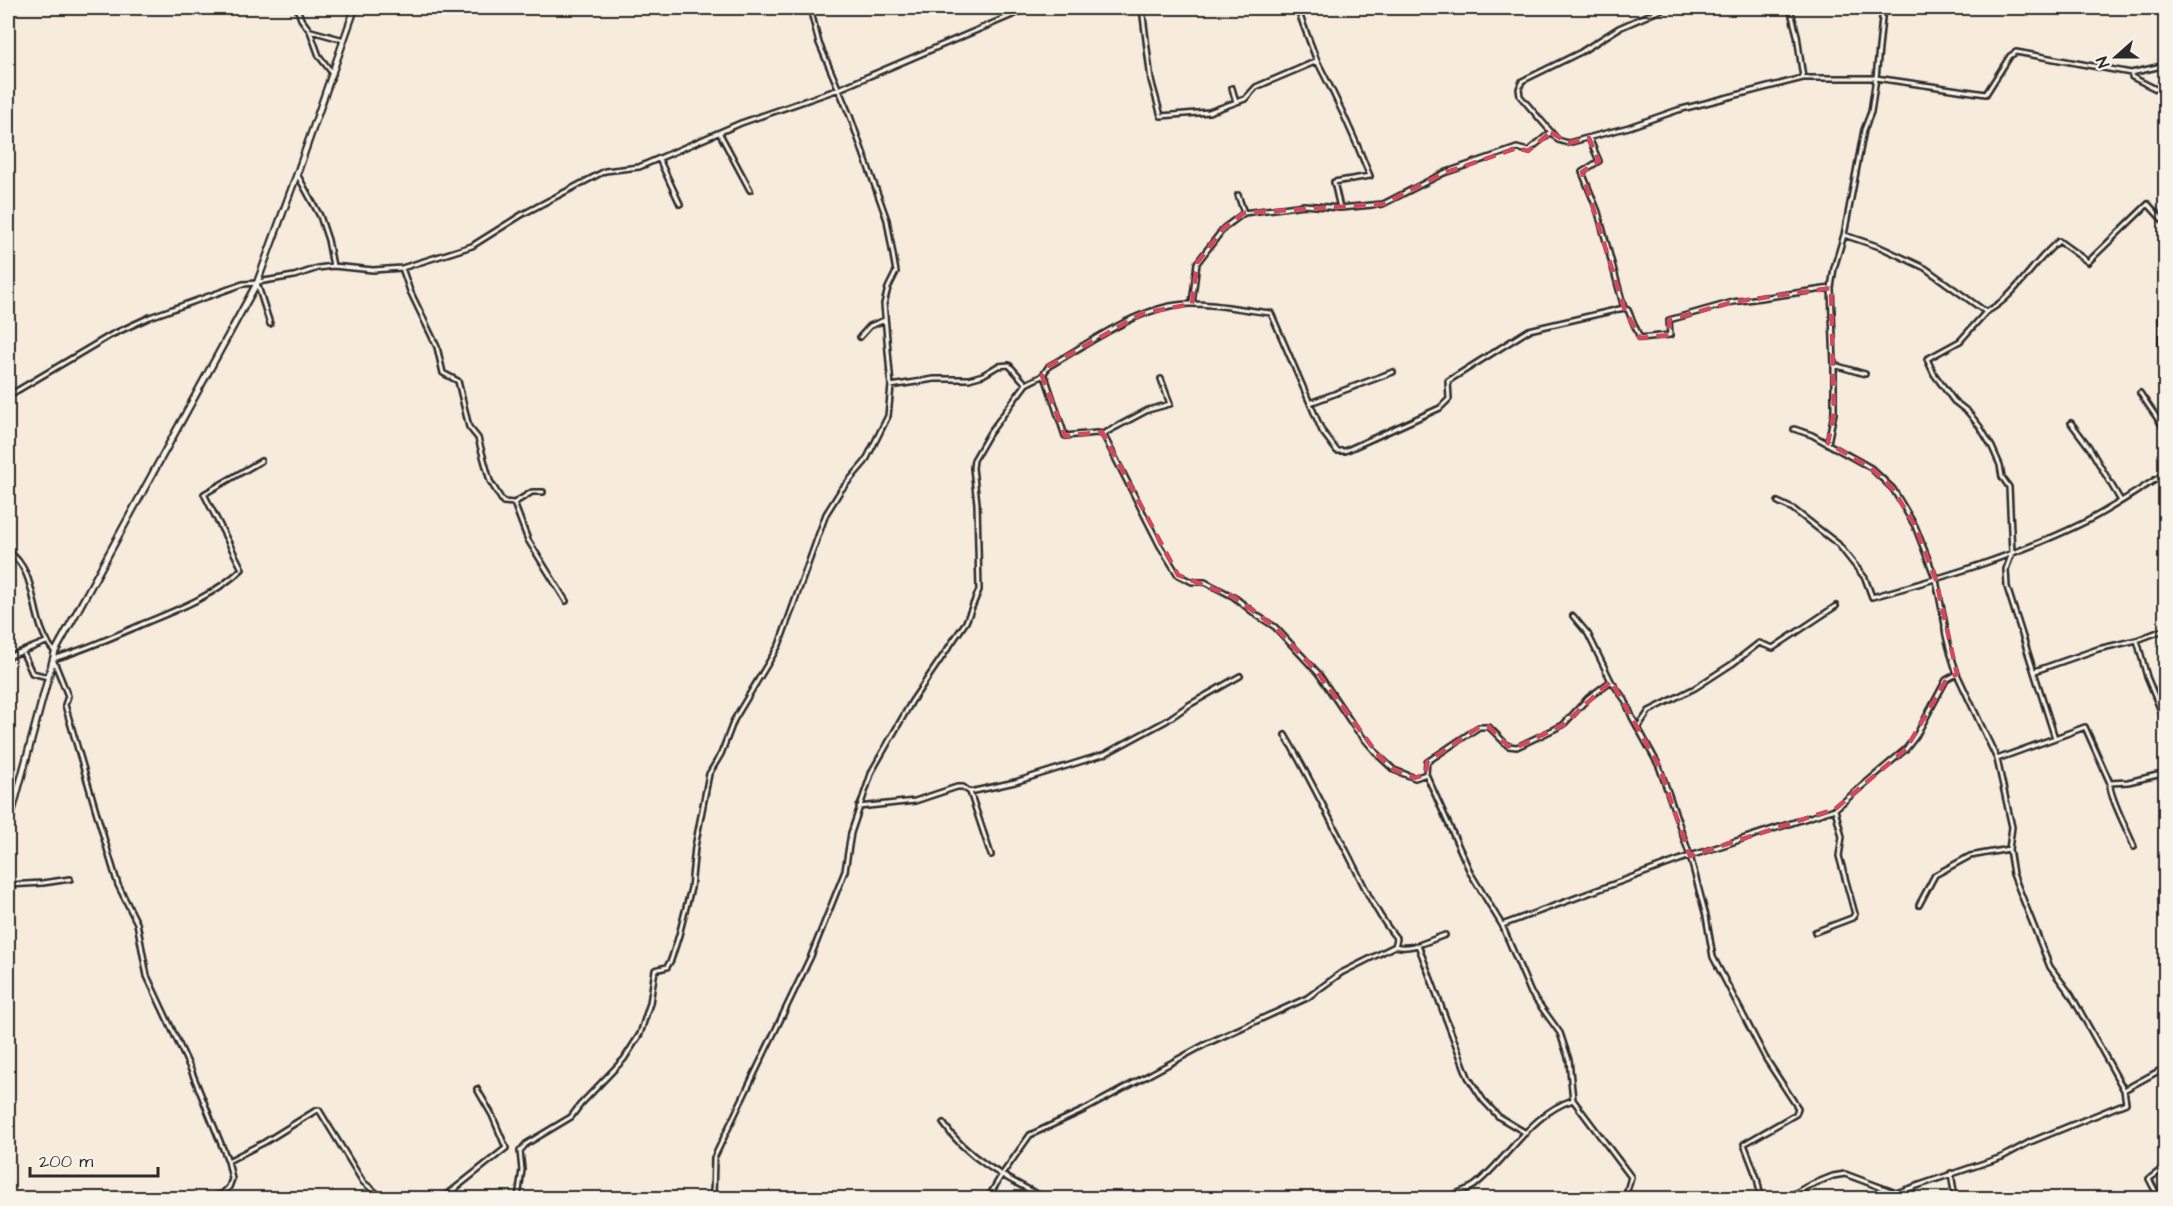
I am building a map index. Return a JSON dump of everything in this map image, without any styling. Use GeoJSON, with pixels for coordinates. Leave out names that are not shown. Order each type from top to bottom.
{"type":"FeatureCollection","features":[{"type":"Feature","properties":{"kind":"street"},"geometry":{"type":"LineString","coordinates":[[297,8],[310,31],[319,56],[333,74]]}},
{"type":"Feature","properties":{"kind":"street"},"geometry":{"type":"LineString","coordinates":[[8,827],[53,659],[256,283],[333,74],[354,8]]}},
{"type":"Feature","properties":{"kind":"street"},"geometry":{"type":"LineString","coordinates":[[518,1198],[522,1170],[520,1151],[526,1144],[571,1117],[624,1059],[640,1034],[650,1003],[655,970],[667,967],[671,960],[692,888],[695,847],[710,774],[721,754],[734,720],[779,645],[826,514],[872,450],[888,416],[891,386],[884,304],[888,288],[896,272],[887,220],[839,89],[819,43],[810,8]]}},
{"type":"Feature","properties":{"kind":"street"},"geometry":{"type":"LineString","coordinates":[[8,387],[9,395],[111,335],[150,317],[243,284],[333,266],[373,270],[402,268],[472,246],[523,214],[605,171],[639,167],[741,123],[839,89],[1029,8]]}},
{"type":"Feature","properties":{"kind":"street"},"geometry":{"type":"LineString","coordinates":[[1142,8],[1151,80],[1161,116],[1209,112],[1245,99],[1256,87],[1317,61]]}},
{"type":"Feature","properties":{"kind":"street"},"geometry":{"type":"LineString","coordinates":[[1297,8],[1317,61],[1345,116],[1348,129],[1354,135],[1370,176],[1334,182],[1340,208]]}},
{"type":"Feature","properties":{"kind":"street"},"geometry":{"type":"LineString","coordinates":[[1665,8],[1619,28],[1581,52],[1521,81],[1520,96],[1558,140],[1568,142],[1629,128],[1678,110],[1803,78],[1876,78],[1986,94],[2010,56],[2016,52],[2131,73],[2166,65]]}},
{"type":"Feature","properties":{"kind":"street"},"geometry":{"type":"LineString","coordinates":[[1790,8],[1797,35],[1803,78]]}},
{"type":"Feature","properties":{"kind":"street"},"geometry":{"type":"LineString","coordinates":[[1828,443],[1834,413],[1831,288],[1834,268],[1844,235],[1864,130],[1870,112],[1883,8]]}},
{"type":"Feature","properties":{"kind":"street"},"geometry":{"type":"LineString","coordinates":[[310,31],[344,40]]}},
{"type":"Feature","properties":{"kind":"street"},"geometry":{"type":"LineString","coordinates":[[2131,73],[2132,77],[2166,94]]}},
{"type":"Feature","properties":{"kind":"street"},"geometry":{"type":"LineString","coordinates":[[1232,88],[1236,102]]}},
{"type":"Feature","properties":{"kind":"street"},"geometry":{"type":"LineString","coordinates":[[1192,304],[1197,263],[1224,228],[1244,213],[1304,205],[1340,208],[1383,204],[1444,173],[1517,147],[1528,152],[1551,132]]}},
{"type":"Feature","properties":{"kind":"street"},"geometry":{"type":"LineString","coordinates":[[720,134],[750,190]]}},
{"type":"Feature","properties":{"kind":"street"},"geometry":{"type":"LineString","coordinates":[[1589,138],[1599,161],[1582,172],[1598,212],[1624,308],[1628,310],[1640,338],[1670,335],[1669,320],[1733,302],[1781,293],[1831,288]]}},
{"type":"Feature","properties":{"kind":"street"},"geometry":{"type":"LineString","coordinates":[[659,159],[680,204]]}},
{"type":"Feature","properties":{"kind":"street"},"geometry":{"type":"LineString","coordinates":[[297,174],[320,216],[333,266]]}},
{"type":"Feature","properties":{"kind":"street"},"geometry":{"type":"LineString","coordinates":[[1238,195],[1244,213]]}},
{"type":"Feature","properties":{"kind":"street"},"geometry":{"type":"LineString","coordinates":[[2055,738],[2040,698],[2035,671],[2007,587],[2006,569],[2012,553],[2009,487],[2002,477],[2000,465],[1980,427],[1968,412],[1954,401],[1934,374],[1927,359],[1960,341],[1986,312],[1996,307],[2012,293],[2043,253],[2059,241],[2088,262],[2148,204],[2166,224]]}},
{"type":"Feature","properties":{"kind":"street"},"geometry":{"type":"LineString","coordinates":[[1844,235],[1880,247],[1925,268],[1986,312]]}},
{"type":"Feature","properties":{"kind":"street"},"geometry":{"type":"LineString","coordinates":[[402,268],[410,291],[437,347],[443,373],[458,381],[469,427],[478,438],[490,481],[503,502],[514,503],[532,492],[543,492]]}},
{"type":"Feature","properties":{"kind":"street"},"geometry":{"type":"LineString","coordinates":[[256,283],[270,324]]}},
{"type":"Feature","properties":{"kind":"street"},"geometry":{"type":"LineString","coordinates":[[713,1198],[714,1158],[811,956],[845,872],[851,833],[872,771],[912,701],[966,622],[979,590],[978,503],[974,460],[989,434],[1026,384],[1042,375],[1049,366],[1143,313],[1170,306],[1192,304],[1271,313],[1322,431],[1337,452],[1345,451],[1440,408],[1449,399],[1448,381],[1529,330],[1624,308]]}},
{"type":"Feature","properties":{"kind":"street"},"geometry":{"type":"LineString","coordinates":[[2166,314],[2162,316],[2161,344],[2166,349]]}},
{"type":"Feature","properties":{"kind":"street"},"geometry":{"type":"LineString","coordinates":[[860,337],[870,326],[885,320]]}},
{"type":"Feature","properties":{"kind":"street"},"geometry":{"type":"LineString","coordinates":[[891,386],[934,379],[969,379],[983,375],[998,366],[1010,365],[1026,384]]}},
{"type":"Feature","properties":{"kind":"street"},"geometry":{"type":"LineString","coordinates":[[1834,365],[1865,374]]}},
{"type":"Feature","properties":{"kind":"street"},"geometry":{"type":"LineString","coordinates":[[1310,403],[1393,372]]}},
{"type":"Feature","properties":{"kind":"street"},"geometry":{"type":"LineString","coordinates":[[1042,375],[1046,379],[1065,436],[1103,434],[1149,410],[1170,404],[1161,379]]}},
{"type":"Feature","properties":{"kind":"street"},"geometry":{"type":"LineString","coordinates":[[2140,393],[2166,431]]}},
{"type":"Feature","properties":{"kind":"street"},"geometry":{"type":"LineString","coordinates":[[2071,423],[2089,447],[2121,501]]}},
{"type":"Feature","properties":{"kind":"street"},"geometry":{"type":"LineString","coordinates":[[1787,1198],[1808,1186],[1845,1174],[1896,1193],[2002,1157],[2030,1142],[2126,1103],[2124,1090],[2071,995],[2050,967],[2013,874],[2009,849],[2012,827],[1997,759],[1957,674],[1943,629],[1945,625],[1936,580],[1915,526],[1893,489],[1871,468],[1828,443],[1794,429]]}},
{"type":"Feature","properties":{"kind":"street"},"geometry":{"type":"LineString","coordinates":[[1103,434],[1160,546],[1178,574],[1192,582],[1205,582],[1234,597],[1275,627],[1306,659],[1355,728],[1394,770],[1415,778],[1426,774]]}},
{"type":"Feature","properties":{"kind":"street"},"geometry":{"type":"LineString","coordinates":[[53,659],[93,646],[177,609],[211,593],[231,580],[242,568],[204,494],[261,461]]}},
{"type":"Feature","properties":{"kind":"street"},"geometry":{"type":"LineString","coordinates":[[1778,502],[1792,509],[1838,544],[1865,578],[1872,597],[1936,580],[2012,553],[2087,521],[2166,473]]}},
{"type":"Feature","properties":{"kind":"street"},"geometry":{"type":"LineString","coordinates":[[514,503],[528,540],[566,601]]}},
{"type":"Feature","properties":{"kind":"street"},"geometry":{"type":"LineString","coordinates":[[8,551],[26,574],[46,642],[56,652]]}},
{"type":"Feature","properties":{"kind":"street"},"geometry":{"type":"LineString","coordinates":[[1638,727],[1648,711],[1695,688],[1759,643],[1773,648],[1836,606]]}},
{"type":"Feature","properties":{"kind":"street"},"geometry":{"type":"LineString","coordinates":[[1573,616],[1588,634],[1611,681],[1625,700],[1659,766],[1690,856],[1706,916],[1713,957],[1766,1059],[1798,1108],[1796,1114],[1744,1144],[1757,1178],[1761,1198]]}},
{"type":"Feature","properties":{"kind":"street"},"geometry":{"type":"LineString","coordinates":[[2035,671],[2166,629]]}},
{"type":"Feature","properties":{"kind":"street"},"geometry":{"type":"LineString","coordinates":[[2137,640],[2147,677],[2166,723]]}},
{"type":"Feature","properties":{"kind":"street"},"geometry":{"type":"LineString","coordinates":[[8,657],[46,642]]}},
{"type":"Feature","properties":{"kind":"street"},"geometry":{"type":"LineString","coordinates":[[22,653],[32,672],[48,677]]}},
{"type":"Feature","properties":{"kind":"street"},"geometry":{"type":"LineString","coordinates":[[53,659],[68,696],[65,705],[118,885],[137,923],[147,976],[191,1070],[228,1161],[232,1179],[229,1186],[222,1194],[208,1198]]}},
{"type":"Feature","properties":{"kind":"street"},"geometry":{"type":"LineString","coordinates":[[1502,925],[1690,856],[1835,809],[1906,749],[1916,736],[1946,680],[1957,674]]}},
{"type":"Feature","properties":{"kind":"street"},"geometry":{"type":"LineString","coordinates":[[970,792],[1015,782],[1105,754],[1166,721],[1240,676]]}},
{"type":"Feature","properties":{"kind":"street"},"geometry":{"type":"LineString","coordinates":[[1611,681],[1588,698],[1563,725],[1517,747],[1508,746],[1489,728],[1479,727],[1427,762],[1426,774],[1471,874],[1502,925],[1530,993],[1560,1033],[1569,1060],[1574,1100],[1630,1177],[1628,1191],[1630,1198]]}},
{"type":"Feature","properties":{"kind":"street"},"geometry":{"type":"LineString","coordinates":[[1997,759],[2085,727],[2110,783],[2111,797],[2134,847]]}},
{"type":"Feature","properties":{"kind":"street"},"geometry":{"type":"LineString","coordinates":[[1285,735],[1313,783],[1366,892],[1386,926],[1397,939],[1395,946]]}},
{"type":"Feature","properties":{"kind":"street"},"geometry":{"type":"LineString","coordinates":[[2110,783],[2128,782],[2166,772]]}},
{"type":"Feature","properties":{"kind":"street"},"geometry":{"type":"LineString","coordinates":[[859,807],[915,801],[963,787],[970,792],[991,855]]}},
{"type":"Feature","properties":{"kind":"street"},"geometry":{"type":"LineString","coordinates":[[1815,932],[1852,918],[1855,914],[1839,856],[1842,837],[1835,809]]}},
{"type":"Feature","properties":{"kind":"street"},"geometry":{"type":"LineString","coordinates":[[1919,905],[1935,875],[1970,856],[2009,849]]}},
{"type":"Feature","properties":{"kind":"street"},"geometry":{"type":"LineString","coordinates":[[8,885],[70,879]]}},
{"type":"Feature","properties":{"kind":"street"},"geometry":{"type":"LineString","coordinates":[[988,1198],[1030,1135],[1084,1110],[1206,1044],[1307,998],[1341,973],[1395,946],[1402,948],[1418,945],[1445,934]]}},
{"type":"Feature","properties":{"kind":"street"},"geometry":{"type":"LineString","coordinates":[[1418,945],[1468,1077],[1483,1100],[1499,1117],[1526,1132]]}},
{"type":"Feature","properties":{"kind":"street"},"geometry":{"type":"LineString","coordinates":[[2124,1090],[2166,1067]]}},
{"type":"Feature","properties":{"kind":"street"},"geometry":{"type":"LineString","coordinates":[[444,1198],[506,1148],[492,1115],[477,1089]]}},
{"type":"Feature","properties":{"kind":"street"},"geometry":{"type":"LineString","coordinates":[[1450,1198],[1473,1187],[1498,1164],[1526,1132],[1562,1104],[1574,1100]]}},
{"type":"Feature","properties":{"kind":"street"},"geometry":{"type":"LineString","coordinates":[[228,1161],[319,1110],[363,1182],[383,1198]]}},
{"type":"Feature","properties":{"kind":"street"},"geometry":{"type":"LineString","coordinates":[[943,1123],[964,1147],[1001,1176],[1045,1198]]}},
{"type":"Feature","properties":{"kind":"street"},"geometry":{"type":"LineString","coordinates":[[2159,1198],[2149,1179],[2166,1166]]}},
{"type":"Feature","properties":{"kind":"street"},"geometry":{"type":"LineString","coordinates":[[1951,1173],[1955,1198]]}},
{"type":"Feature","properties":{"kind":"highlighted area"},"geometry":{"type":"Polygon","coordinates":[[[1551,132],[1568,143],[1589,138],[1599,161],[1582,172],[1624,308],[1640,338],[1670,335],[1669,320],[1733,302],[1831,288],[1834,413],[1828,443],[1871,468],[1893,489],[1915,526],[1936,580],[1957,674],[1946,680],[1906,749],[1835,809],[1690,856],[1659,766],[1611,681],[1563,725],[1517,747],[1508,746],[1489,727],[1479,727],[1427,762],[1426,774],[1415,778],[1394,770],[1379,756],[1318,673],[1275,627],[1234,597],[1178,575],[1102,432],[1065,436],[1042,376],[1049,366],[1143,313],[1192,304],[1197,263],[1224,228],[1244,213],[1383,204],[1444,173],[1517,148],[1528,151],[1551,132]]]}}]}
